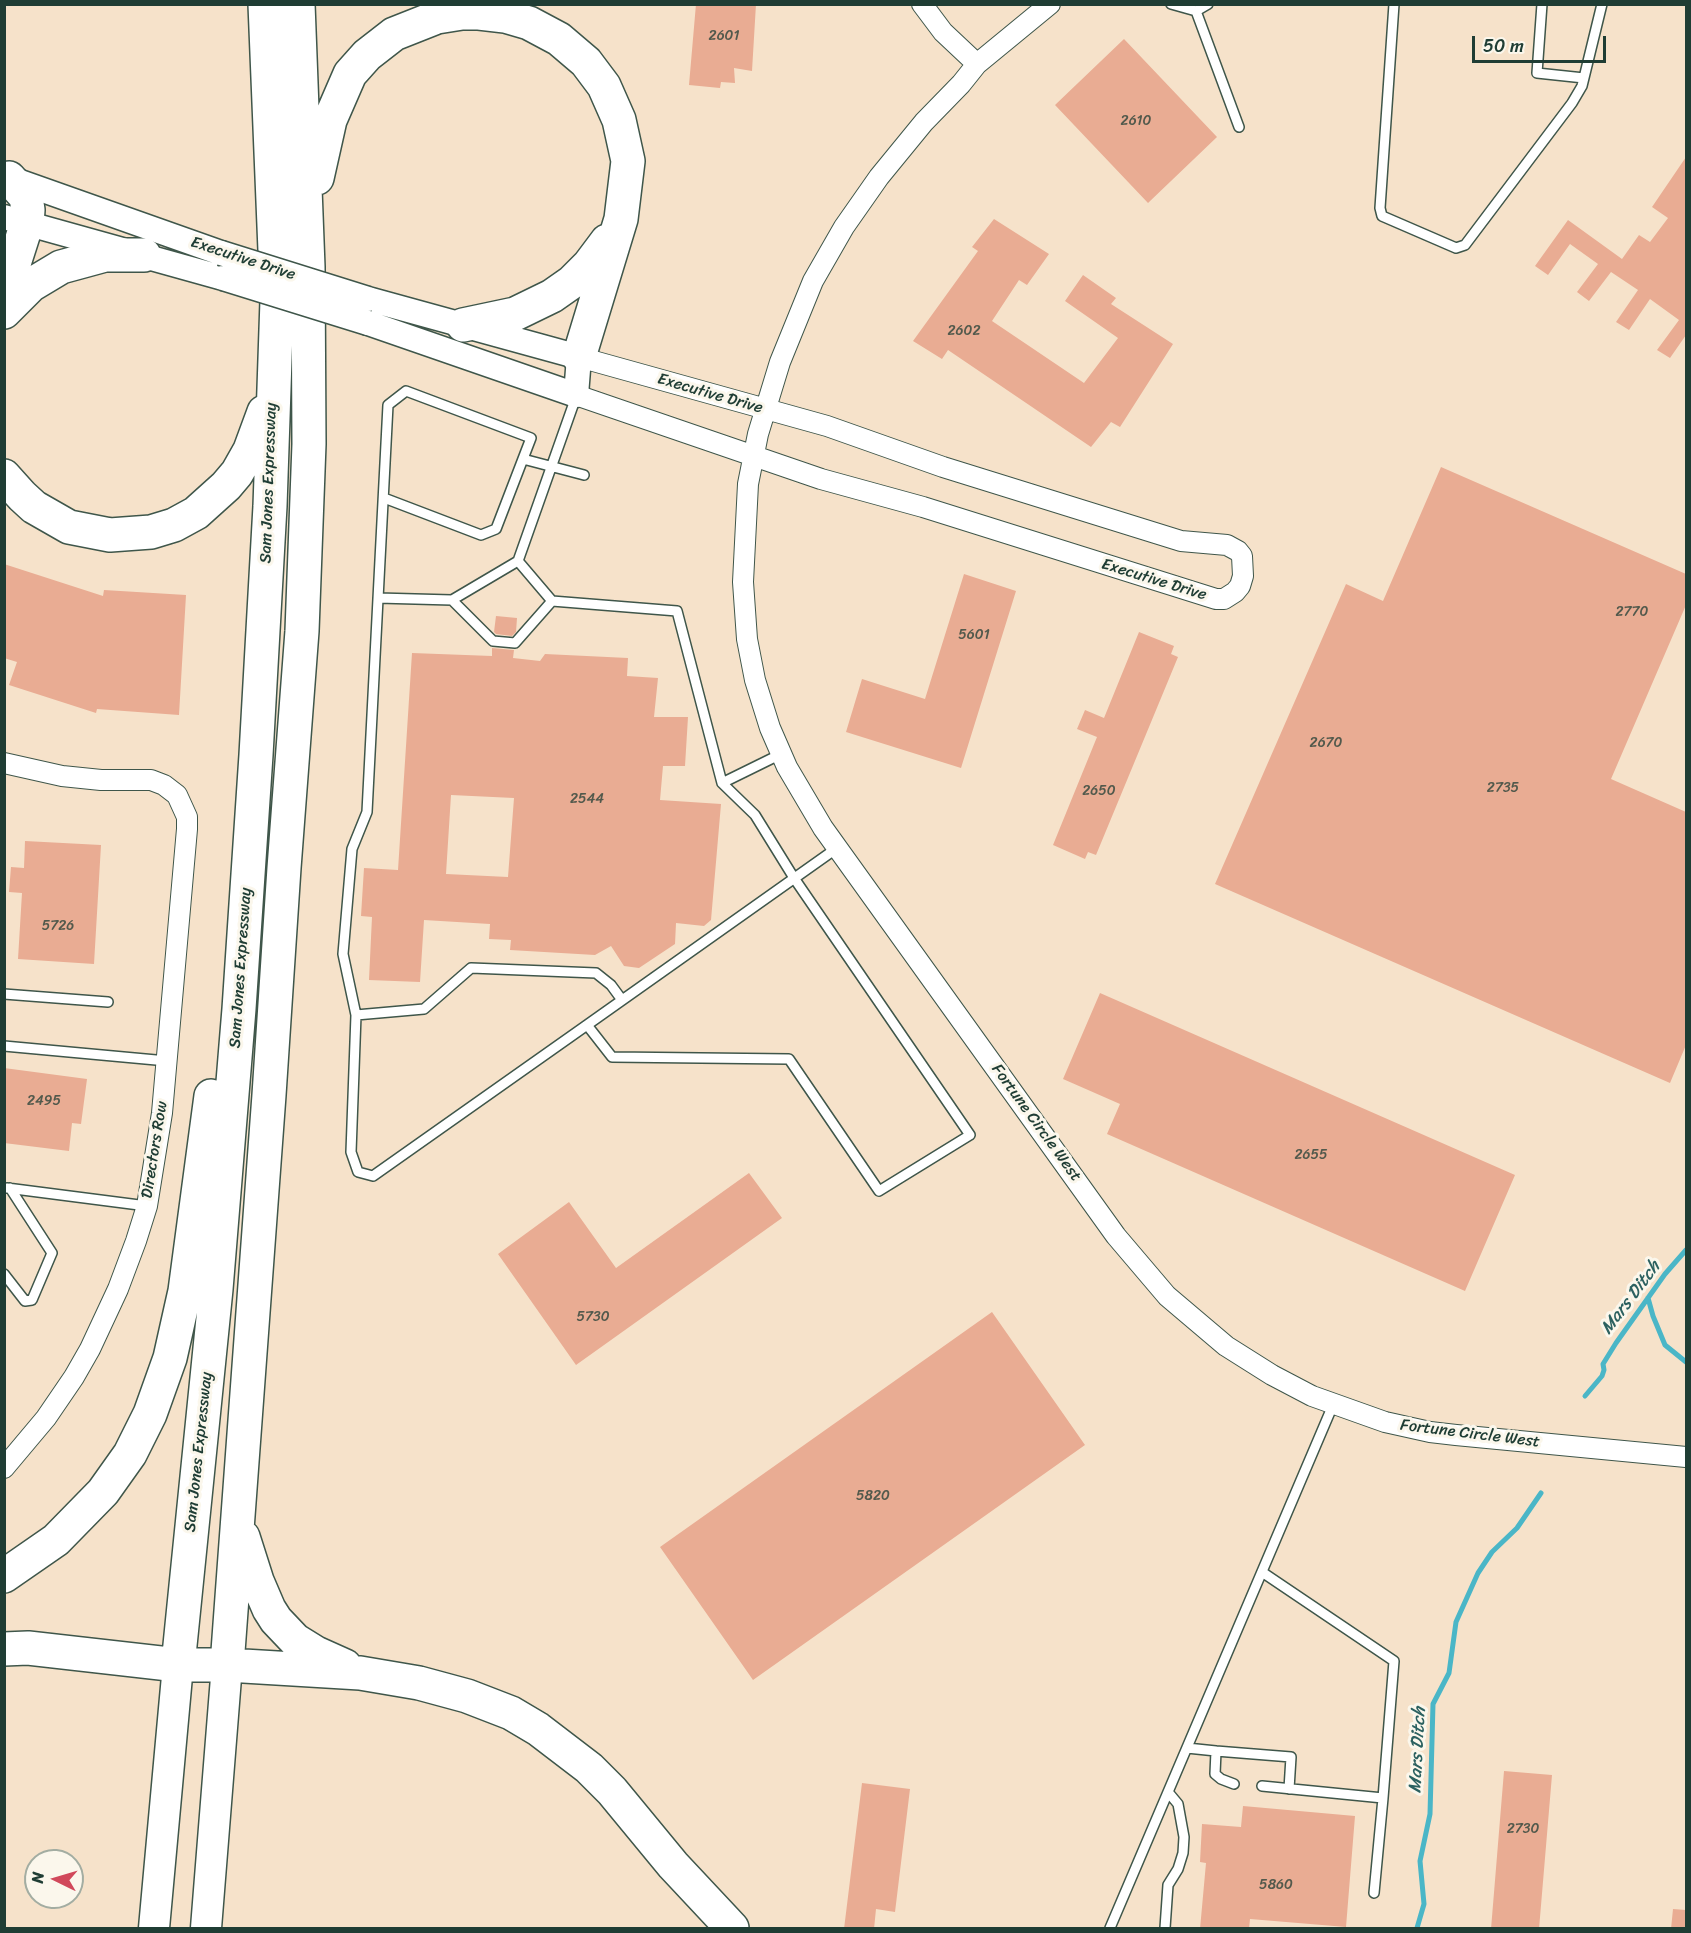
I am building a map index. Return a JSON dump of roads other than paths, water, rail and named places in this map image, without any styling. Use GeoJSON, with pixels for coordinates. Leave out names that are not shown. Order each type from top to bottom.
{"type":"FeatureCollection","features":[{"type":"Feature","properties":{"kind":"highway","name":"Sam Jones Expressway"},"geometry":{"type":"LineString","coordinates":[[178,1665],[216,1289],[239,1009],[270,506],[272,390],[277,300],[265,4]]}},
{"type":"Feature","properties":{"kind":"highway"},"geometry":{"type":"LineString","coordinates":[[227,1665],[302,631],[309,444],[308,224],[298,4]]}},
{"type":"Feature","properties":{"kind":"highway"},"geometry":{"type":"LineString","coordinates":[[308,224],[330,120],[350,74],[367,55],[394,34],[429,20],[454,14],[505,16],[545,30],[578,53],[593,71],[613,105],[627,152],[621,219],[579,357]]}},
{"type":"Feature","properties":{"kind":"highway"},"geometry":{"type":"LineString","coordinates":[[4,295],[16,220],[28,210],[26,197],[7,177]]}},
{"type":"Feature","properties":{"kind":"highway"},"geometry":{"type":"LineString","coordinates":[[463,326],[515,314],[559,292],[595,259],[621,219]]}},
{"type":"Feature","properties":{"kind":"highway"},"geometry":{"type":"LineString","coordinates":[[4,312],[31,285],[61,267],[93,257],[117,254],[144,255]]}},
{"type":"Feature","properties":{"kind":"highway"},"geometry":{"type":"LineString","coordinates":[[4,476],[34,507],[69,527],[126,536],[159,530],[196,513],[226,486],[250,450],[272,390]]}},
{"type":"Feature","properties":{"kind":"highway"},"geometry":{"type":"LineString","coordinates":[[4,1576],[56,1539],[103,1492],[130,1454],[163,1383],[185,1291],[224,982],[256,755]]}},
{"type":"Feature","properties":{"kind":"highway"},"geometry":{"type":"LineString","coordinates":[[237,1517],[257,1581],[276,1620],[295,1640],[316,1653],[360,1673]]}},
{"type":"Feature","properties":{"kind":"highway"},"geometry":{"type":"LineString","coordinates":[[4,1649],[40,1649],[178,1665],[227,1665],[360,1673],[419,1683],[467,1696],[511,1713],[564,1748],[612,1791],[673,1866],[732,1929]]}},
{"type":"Feature","properties":{"kind":"main road","name":"Sam Jones Expressway"},"geometry":{"type":"LineString","coordinates":[[154,1929],[178,1665]]}},
{"type":"Feature","properties":{"kind":"main road"},"geometry":{"type":"LineString","coordinates":[[206,1929],[227,1665]]}},
{"type":"Feature","properties":{"kind":"street"},"geometry":{"type":"LineString","coordinates":[[922,4],[943,32],[977,64]]}},
{"type":"Feature","properties":{"kind":"street","name":"Fortune Circle West"},"geometry":{"type":"LineString","coordinates":[[1050,4],[977,64],[901,149],[844,227],[813,281],[796,319],[752,455],[747,491],[743,563],[747,639],[762,704],[781,754],[808,806],[837,848],[1116,1236],[1174,1303],[1226,1346],[1272,1375],[1333,1405],[1385,1422],[1430,1432],[1686,1457]]}},
{"type":"Feature","properties":{"kind":"street","name":"Executive Drive"},"geometry":{"type":"LineString","coordinates":[[7,177],[221,253],[368,299],[854,435],[932,463],[1180,541],[1227,545],[1242,556],[1244,576],[1235,592],[1224,599],[1216,599],[924,507],[821,479],[368,323],[223,278],[16,220]]}},
{"type":"Feature","properties":{"kind":"street"},"geometry":{"type":"LineString","coordinates":[[576,395],[579,357]]}},
{"type":"Feature","properties":{"kind":"street","name":"Directors Row"},"geometry":{"type":"LineString","coordinates":[[4,763],[62,776],[101,780],[151,780],[164,785],[177,795],[187,817],[167,1061],[160,1125],[147,1206],[118,1289],[90,1349],[46,1418],[4,1468]]}},
{"type":"Feature","properties":{"kind":"lane"},"geometry":{"type":"LineString","coordinates":[[1171,4],[1196,11],[1208,4]]}},
{"type":"Feature","properties":{"kind":"lane"},"geometry":{"type":"LineString","coordinates":[[1394,4],[1380,208],[1382,216],[1456,248],[1465,245],[1572,104],[1582,86],[1602,4]]}},
{"type":"Feature","properties":{"kind":"lane"},"geometry":{"type":"LineString","coordinates":[[1542,4],[1537,73],[1584,78]]}},
{"type":"Feature","properties":{"kind":"lane"},"geometry":{"type":"LineString","coordinates":[[1196,11],[1239,127]]}},
{"type":"Feature","properties":{"kind":"lane"},"geometry":{"type":"LineString","coordinates":[[384,498],[481,535],[496,529],[531,438],[406,391],[388,405],[367,812],[352,849],[343,954],[356,1015],[351,1152],[358,1172],[373,1176],[837,848]]}},
{"type":"Feature","properties":{"kind":"lane"},"geometry":{"type":"LineString","coordinates":[[378,598],[452,600],[518,561],[576,395]]}},
{"type":"Feature","properties":{"kind":"lane"},"geometry":{"type":"LineString","coordinates":[[523,459],[584,475]]}},
{"type":"Feature","properties":{"kind":"lane"},"geometry":{"type":"LineString","coordinates":[[518,561],[552,601],[677,611],[722,783],[755,815],[794,878],[970,1135],[879,1191],[789,1059],[612,1057],[587,1024]]}},
{"type":"Feature","properties":{"kind":"lane"},"geometry":{"type":"LineString","coordinates":[[452,600],[493,641],[515,643],[552,601]]}},
{"type":"Feature","properties":{"kind":"lane"},"geometry":{"type":"LineString","coordinates":[[722,783],[781,754]]}},
{"type":"Feature","properties":{"kind":"lane"},"geometry":{"type":"LineString","coordinates":[[356,1015],[423,1009],[471,968],[596,973],[611,985],[622,1000]]}},
{"type":"Feature","properties":{"kind":"lane"},"geometry":{"type":"LineString","coordinates":[[4,994],[108,1002]]}},
{"type":"Feature","properties":{"kind":"lane"},"geometry":{"type":"LineString","coordinates":[[4,1046],[167,1061]]}},
{"type":"Feature","properties":{"kind":"lane"},"geometry":{"type":"LineString","coordinates":[[7,1188],[147,1206]]}},
{"type":"Feature","properties":{"kind":"lane"},"geometry":{"type":"LineString","coordinates":[[4,1274],[25,1301],[32,1300],[52,1253],[7,1188]]}},
{"type":"Feature","properties":{"kind":"lane"},"geometry":{"type":"LineString","coordinates":[[1110,1929],[1333,1405]]}},
{"type":"Feature","properties":{"kind":"lane"},"geometry":{"type":"LineString","coordinates":[[1262,1572],[1394,1661],[1374,1893]]}},
{"type":"Feature","properties":{"kind":"lane"},"geometry":{"type":"LineString","coordinates":[[1186,1748],[1291,1757],[1288,1789]]}},
{"type":"Feature","properties":{"kind":"lane"},"geometry":{"type":"LineString","coordinates":[[1216,1751],[1215,1774],[1234,1784]]}},
{"type":"Feature","properties":{"kind":"lane"},"geometry":{"type":"LineString","coordinates":[[1262,1786],[1383,1798]]}},
{"type":"Feature","properties":{"kind":"lane"},"geometry":{"type":"LineString","coordinates":[[1165,1929],[1168,1885],[1178,1869],[1183,1853],[1184,1837],[1178,1804],[1168,1792]]}},
{"type":"Feature","properties":{"kind":"waterway","name":"Mars Ditch"},"geometry":{"type":"LineString","coordinates":[[1585,1396],[1602,1376],[1603,1364],[1616,1343],[1665,1274],[1686,1250]]}},
{"type":"Feature","properties":{"kind":"waterway"},"geometry":{"type":"LineString","coordinates":[[1648,1298],[1665,1345],[1686,1362]]}},
{"type":"Feature","properties":{"kind":"waterway","name":"Mars Ditch"},"geometry":{"type":"LineString","coordinates":[[1417,1928],[1424,1904],[1420,1861],[1430,1814],[1433,1704],[1449,1673],[1456,1622],[1478,1573],[1492,1552],[1517,1528],[1541,1493]]}}]}
